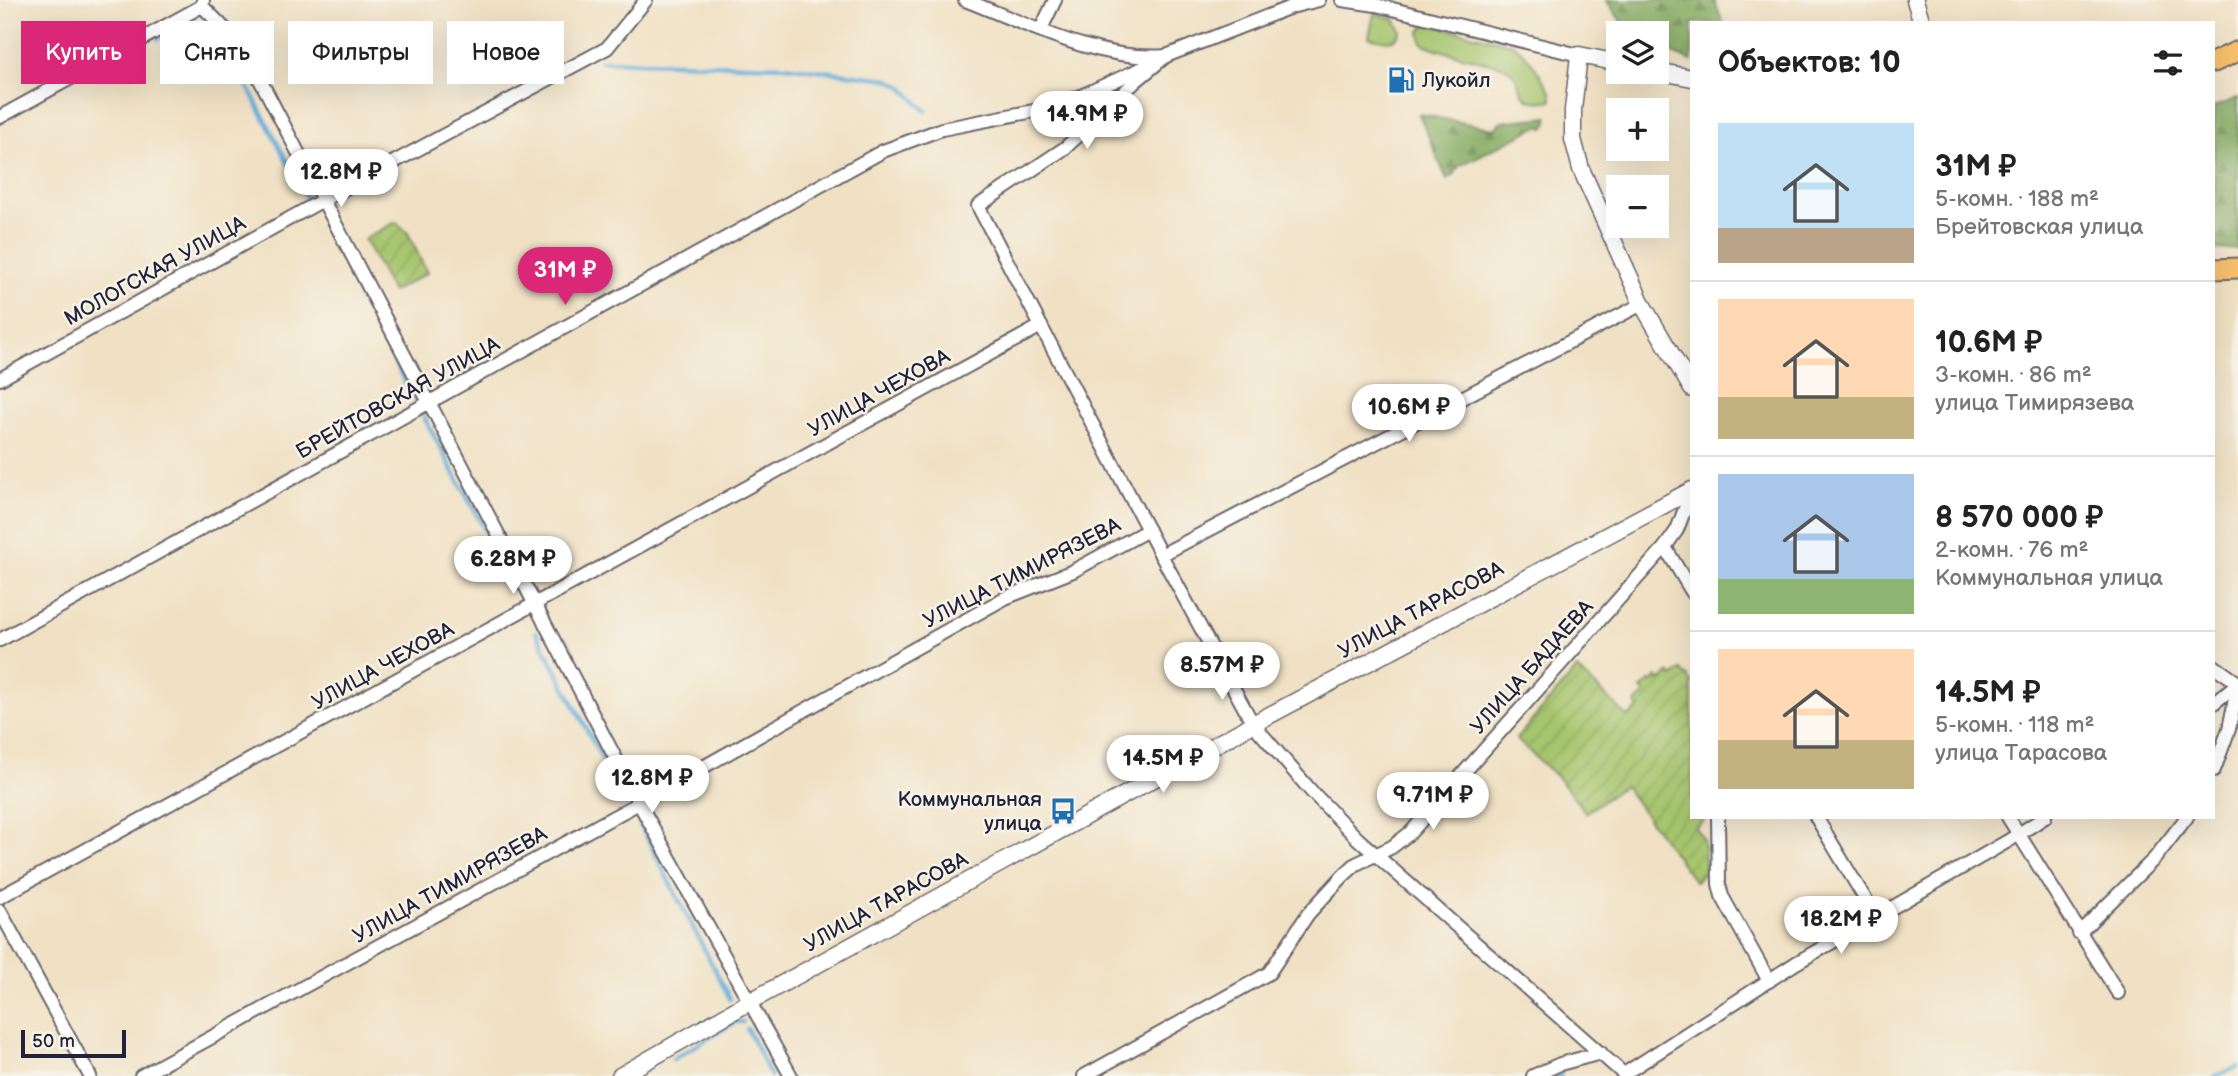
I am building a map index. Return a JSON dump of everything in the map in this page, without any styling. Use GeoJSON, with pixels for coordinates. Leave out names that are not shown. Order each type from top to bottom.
{"type":"FeatureCollection","features":[{"type":"Feature","properties":{"kind":"main road"},"geometry":{"type":"LineString","coordinates":[[2215,62],[2238,51]]}},
{"type":"Feature","properties":{"kind":"main road"},"geometry":{"type":"LineString","coordinates":[[2215,269],[2238,268]]}},
{"type":"Feature","properties":{"kind":"street","name":"МОЛОГСКАЯ УЛИЦА"},"geometry":{"type":"LineString","coordinates":[[0,379],[323,200],[607,48],[646,0]]}},
{"type":"Feature","properties":{"kind":"street"},"geometry":{"type":"LineString","coordinates":[[965,0],[1101,50],[1146,58],[1166,56],[1291,7],[1319,0]]}},
{"type":"Feature","properties":{"kind":"street"},"geometry":{"type":"LineString","coordinates":[[1041,29],[1055,0]]}},
{"type":"Feature","properties":{"kind":"street"},"geometry":{"type":"LineString","coordinates":[[1342,0],[1377,5],[1606,60]]}},
{"type":"Feature","properties":{"kind":"street"},"geometry":{"type":"LineString","coordinates":[[1915,0],[1921,21]]}},
{"type":"Feature","properties":{"kind":"street"},"geometry":{"type":"LineString","coordinates":[[0,117],[203,3],[230,34],[257,74],[639,803],[791,1076]]}},
{"type":"Feature","properties":{"kind":"street"},"geometry":{"type":"LineString","coordinates":[[1579,55],[1573,139],[1581,169],[1642,304],[1690,386]]}},
{"type":"Feature","properties":{"kind":"street"},"geometry":{"type":"LineString","coordinates":[[1166,56],[1065,148],[978,206],[1253,724],[1312,792],[1374,854],[1625,1075],[1769,981],[2042,819]]}},
{"type":"Feature","properties":{"kind":"street","name":"БРЕЙТОВСКАЯ УЛИЦА"},"geometry":{"type":"LineString","coordinates":[[0,640],[883,151],[942,129],[1059,106],[1166,56]]}},
{"type":"Feature","properties":{"kind":"street"},"geometry":{"type":"LineString","coordinates":[[1669,73],[1690,78]]}},
{"type":"Feature","properties":{"kind":"street"},"geometry":{"type":"LineString","coordinates":[[1161,555],[1642,304]]}},
{"type":"Feature","properties":{"kind":"street","name":"УЛИЦА ЧЕХОВА"},"geometry":{"type":"LineString","coordinates":[[0,897],[1041,326]]}},
{"type":"Feature","properties":{"kind":"street","name":"УЛИЦА ТАРАСОВА"},"geometry":{"type":"LineString","coordinates":[[620,1076],[1253,724],[1690,491]]}},
{"type":"Feature","properties":{"kind":"street","name":"УЛИЦА БАДАЕВА"},"geometry":{"type":"LineString","coordinates":[[1084,1076],[1269,973],[1308,914],[1356,864],[1392,847],[1411,832],[1665,547],[1677,530],[1690,495]]}},
{"type":"Feature","properties":{"kind":"street","name":"УЛИЦА ТИМИРЯЗЕВА"},"geometry":{"type":"LineString","coordinates":[[141,1076],[1006,598],[1073,571],[1148,530]]}},
{"type":"Feature","properties":{"kind":"street"},"geometry":{"type":"LineString","coordinates":[[1665,547],[1690,590]]}},
{"type":"Feature","properties":{"kind":"street"},"geometry":{"type":"LineString","coordinates":[[2215,667],[2238,683]]}},
{"type":"Feature","properties":{"kind":"street"},"geometry":{"type":"LineString","coordinates":[[2215,702],[2238,683]]}},
{"type":"Feature","properties":{"kind":"street"},"geometry":{"type":"LineString","coordinates":[[2215,766],[2229,729],[2238,683]]}},
{"type":"Feature","properties":{"kind":"street"},"geometry":{"type":"LineString","coordinates":[[1718,819],[1718,884],[1769,981]]}},
{"type":"Feature","properties":{"kind":"street"},"geometry":{"type":"LineString","coordinates":[[1817,819],[1876,917]]}},
{"type":"Feature","properties":{"kind":"street"},"geometry":{"type":"LineString","coordinates":[[2009,819],[2118,993]]}},
{"type":"Feature","properties":{"kind":"street"},"geometry":{"type":"LineString","coordinates":[[2078,933],[2155,858],[2185,819]]}},
{"type":"Feature","properties":{"kind":"street"},"geometry":{"type":"LineString","coordinates":[[0,911],[90,1076]]}},
{"type":"Feature","properties":{"kind":"street"},"geometry":{"type":"LineString","coordinates":[[1533,1076],[1560,1064],[1601,1053]]}},
{"type":"Feature","properties":{"kind":"green space"},"geometry":{"type":"Polygon","coordinates":[[[1606,0],[1714,0],[1722,21],[1690,21],[1690,60],[1669,52],[1669,21],[1621,21],[1606,0]]]}},
{"type":"Feature","properties":{"kind":"green space"},"geometry":{"type":"Polygon","coordinates":[[[1374,13],[1395,19],[1401,31],[1395,39],[1387,41],[1369,37],[1374,13]]]}},
{"type":"Feature","properties":{"kind":"green space"},"geometry":{"type":"Polygon","coordinates":[[[1427,24],[1513,44],[1537,70],[1551,93],[1552,100],[1539,101],[1526,97],[1514,74],[1506,68],[1422,43],[1420,31],[1427,24]]]}},
{"type":"Feature","properties":{"kind":"green space"},"geometry":{"type":"Polygon","coordinates":[[[2238,98],[2238,249],[2215,250],[2215,107],[2238,98]]]}},
{"type":"Feature","properties":{"kind":"green space"},"geometry":{"type":"Polygon","coordinates":[[[1419,114],[1495,129],[1500,122],[1548,117],[1548,123],[1544,128],[1538,126],[1459,166],[1447,180],[1419,114]]]}},
{"type":"Feature","properties":{"kind":"green space"},"geometry":{"type":"Polygon","coordinates":[[[396,222],[408,233],[427,273],[392,292],[364,239],[396,222]]]}},
{"type":"Feature","properties":{"kind":"green space"},"geometry":{"type":"Polygon","coordinates":[[[1577,669],[1628,717],[1639,708],[1635,703],[1645,694],[1641,689],[1650,681],[1657,677],[1660,681],[1669,673],[1673,677],[1681,670],[1690,680],[1690,819],[1705,819],[1695,828],[1703,838],[1706,871],[1695,882],[1624,786],[1586,813],[1558,778],[1516,739],[1577,669]]]}},
{"type":"Feature","properties":{"kind":"waterway"},"geometry":{"type":"LineString","coordinates":[[158,39],[176,29],[205,26],[222,38],[307,199]]}},
{"type":"Feature","properties":{"kind":"waterway"},"geometry":{"type":"LineString","coordinates":[[601,61],[785,66],[887,79],[901,86],[926,111]]}},
{"type":"Feature","properties":{"kind":"waterway"},"geometry":{"type":"LineString","coordinates":[[324,223],[414,399]]}},
{"type":"Feature","properties":{"kind":"waterway"},"geometry":{"type":"LineString","coordinates":[[424,417],[521,597]]}},
{"type":"Feature","properties":{"kind":"waterway"},"geometry":{"type":"LineString","coordinates":[[536,632],[623,799]]}},
{"type":"Feature","properties":{"kind":"waterway"},"geometry":{"type":"LineString","coordinates":[[639,823],[730,999]]}},
{"type":"Feature","properties":{"kind":"waterway"},"geometry":{"type":"LineString","coordinates":[[673,1059],[736,1022],[743,1022]]}},
{"type":"Feature","properties":{"kind":"waterway"},"geometry":{"type":"LineString","coordinates":[[747,1029],[771,1076]]}},
{"type":"Feature","properties":{"kind":"waterway"},"geometry":{"type":"LineString","coordinates":[[2215,1076],[2238,1067]]}},
{"type":"Feature","properties":{"kind":"waterway"},"geometry":{"type":"LineString","coordinates":[[1552,1076],[1561,1076]]}},
{"type":"Feature","properties":{"kind":"place","name":"Лукойл"},"geometry":{"type":"Point","coordinates":[1401,80]}},
{"type":"Feature","properties":{"kind":"place","name":"Коммунальная улица"},"geometry":{"type":"Point","coordinates":[1063,811]}}]}
